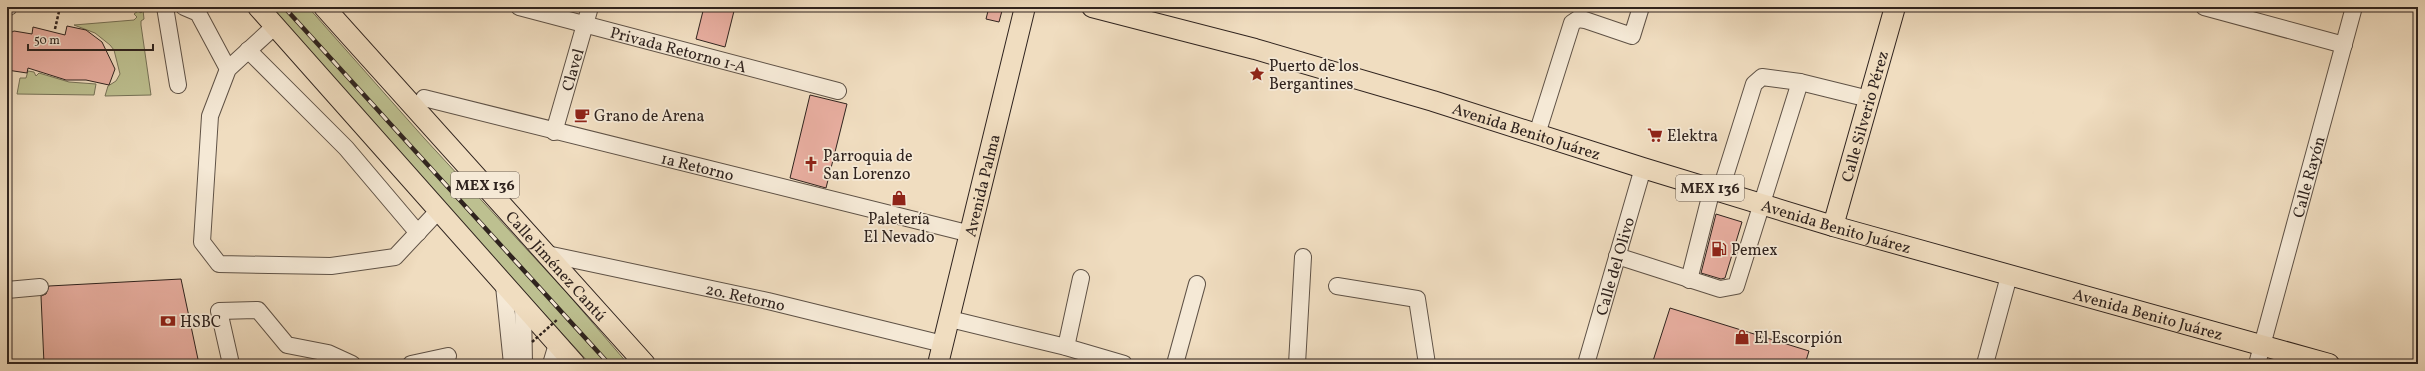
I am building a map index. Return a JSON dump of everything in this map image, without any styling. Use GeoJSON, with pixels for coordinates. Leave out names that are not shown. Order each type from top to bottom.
{"type":"FeatureCollection","features":[{"type":"Feature","properties":{"kind":"main road","name":"MEX 136"},"geometry":{"type":"LineString","coordinates":[[258,7],[439,210],[504,286],[575,364]]}},
{"type":"Feature","properties":{"kind":"main road","name":"Calle Jiménez Cantú"},"geometry":{"type":"LineString","coordinates":[[324,7],[645,364]]}},
{"type":"Feature","properties":{"kind":"main road","name":"Avenida Palma"},"geometry":{"type":"LineString","coordinates":[[938,364],[971,234],[1025,7]]}},
{"type":"Feature","properties":{"kind":"main road","name":"Avenida Benito Juárez"},"geometry":{"type":"LineString","coordinates":[[1092,7],[1263,51],[1433,101],[1643,168],[1833,226],[2009,276],[2259,355],[2329,364]]}},
{"type":"Feature","properties":{"kind":"main road","name":"Calle Silverio Pérez"},"geometry":{"type":"LineString","coordinates":[[1833,226],[1895,7]]}},
{"type":"Feature","properties":{"kind":"street"},"geometry":{"type":"LineString","coordinates":[[165,7],[178,85]]}},
{"type":"Feature","properties":{"kind":"street"},"geometry":{"type":"LineString","coordinates":[[184,7],[198,13],[228,69]]}},
{"type":"Feature","properties":{"kind":"street","name":"Privada Retorno 1-A"},"geometry":{"type":"LineString","coordinates":[[519,7],[586,23],[838,91]]}},
{"type":"Feature","properties":{"kind":"street","name":"Clavel"},"geometry":{"type":"LineString","coordinates":[[554,132],[590,7]]}},
{"type":"Feature","properties":{"kind":"street"},"geometry":{"type":"LineString","coordinates":[[1537,134],[1572,23],[1587,14],[1632,36],[1641,7]]}},
{"type":"Feature","properties":{"kind":"street"},"geometry":{"type":"LineString","coordinates":[[2204,7],[2344,45]]}},
{"type":"Feature","properties":{"kind":"street","name":"Calle Rayón"},"geometry":{"type":"LineString","coordinates":[[2259,355],[2354,7]]}},
{"type":"Feature","properties":{"kind":"street"},"geometry":{"type":"LineString","coordinates":[[275,26],[228,69],[210,116],[202,242],[219,264],[331,266],[395,257],[439,210]]}},
{"type":"Feature","properties":{"kind":"street"},"geometry":{"type":"LineString","coordinates":[[248,50],[346,148],[418,233]]}},
{"type":"Feature","properties":{"kind":"street"},"geometry":{"type":"LineString","coordinates":[[1689,280],[1716,190],[1754,84],[1762,77],[1800,82],[1869,99]]}},
{"type":"Feature","properties":{"kind":"street"},"geometry":{"type":"LineString","coordinates":[[1617,256],[1720,289],[1736,286],[1800,82]]}},
{"type":"Feature","properties":{"kind":"street","name":"1a Retorno"},"geometry":{"type":"LineString","coordinates":[[424,98],[554,132],[971,234]]}},
{"type":"Feature","properties":{"kind":"street","name":"Calle del Olivo"},"geometry":{"type":"LineString","coordinates":[[1586,364],[1643,168]]}},
{"type":"Feature","properties":{"kind":"street","name":"2o. Retorno"},"geometry":{"type":"LineString","coordinates":[[547,254],[768,301],[943,344]]}},
{"type":"Feature","properties":{"kind":"street"},"geometry":{"type":"LineString","coordinates":[[1297,364],[1302,257]]}},
{"type":"Feature","properties":{"kind":"street"},"geometry":{"type":"LineString","coordinates":[[1985,364],[2009,276]]}},
{"type":"Feature","properties":{"kind":"street"},"geometry":{"type":"LineString","coordinates":[[1066,347],[1081,278]]}},
{"type":"Feature","properties":{"kind":"street"},"geometry":{"type":"LineString","coordinates":[[1175,364],[1197,284]]}},
{"type":"Feature","properties":{"kind":"street"},"geometry":{"type":"LineString","coordinates":[[504,286],[512,364]]}},
{"type":"Feature","properties":{"kind":"street"},"geometry":{"type":"LineString","coordinates":[[1337,286],[1417,299],[1427,364]]}},
{"type":"Feature","properties":{"kind":"street"},"geometry":{"type":"LineString","coordinates":[[7,290],[40,287]]}},
{"type":"Feature","properties":{"kind":"street"},"geometry":{"type":"LineString","coordinates":[[523,307],[524,364]]}},
{"type":"Feature","properties":{"kind":"street"},"geometry":{"type":"LineString","coordinates":[[231,364],[219,311],[258,310],[287,345],[328,353],[352,364]]}},
{"type":"Feature","properties":{"kind":"street"},"geometry":{"type":"LineString","coordinates":[[950,319],[1066,347],[1124,364]]}},
{"type":"Feature","properties":{"kind":"street"},"geometry":{"type":"LineString","coordinates":[[551,364],[557,344]]}},
{"type":"Feature","properties":{"kind":"street"},"geometry":{"type":"LineString","coordinates":[[411,364],[448,356]]}},
{"type":"Feature","properties":{"kind":"path"},"geometry":{"type":"LineString","coordinates":[[55,29],[60,7]]}},
{"type":"Feature","properties":{"kind":"path"},"geometry":{"type":"LineString","coordinates":[[532,342],[558,319]]}},
{"type":"Feature","properties":{"kind":"green space"},"geometry":{"type":"Polygon","coordinates":[[[266,7],[308,7],[424,138],[567,293],[628,364],[590,364],[266,7]]]}},
{"type":"Feature","properties":{"kind":"green space"},"geometry":{"type":"Polygon","coordinates":[[[143,10],[144,19],[141,21],[141,25],[151,95],[105,96],[108,86],[116,81],[120,74],[114,50],[95,33],[74,25],[134,20],[137,17],[134,14],[138,11],[141,13],[143,10]]]}},
{"type":"Feature","properties":{"kind":"green space"},"geometry":{"type":"Polygon","coordinates":[[[28,71],[34,72],[36,76],[39,73],[69,82],[96,84],[94,95],[17,94],[20,78],[26,78],[28,71]]]}},
{"type":"Feature","properties":{"kind":"building"},"geometry":{"type":"Polygon","coordinates":[[[704,7],[735,7],[725,47],[696,39],[704,7]]]}},
{"type":"Feature","properties":{"kind":"building"},"geometry":{"type":"Polygon","coordinates":[[[989,7],[1003,7],[999,22],[986,19],[989,7]]]}},
{"type":"Feature","properties":{"kind":"building"},"geometry":{"type":"Polygon","coordinates":[[[67,26],[86,30],[102,42],[115,69],[109,85],[86,80],[66,80],[28,68],[27,73],[7,70],[7,45],[10,33],[14,31],[32,34],[33,27],[65,35],[67,26]]]}},
{"type":"Feature","properties":{"kind":"building"},"geometry":{"type":"Polygon","coordinates":[[[810,95],[847,104],[826,188],[790,178],[810,95]]]}},
{"type":"Feature","properties":{"kind":"building","name":"Pemex"},"geometry":{"type":"Polygon","coordinates":[[[1716,214],[1742,222],[1725,278],[1721,279],[1701,273],[1716,214]]]}},
{"type":"Feature","properties":{"kind":"building"},"geometry":{"type":"Polygon","coordinates":[[[181,279],[199,364],[44,364],[41,296],[46,294],[49,286],[181,279]]]}},
{"type":"Feature","properties":{"kind":"building","name":"El Escorpión"},"geometry":{"type":"Polygon","coordinates":[[[1670,308],[1809,351],[1805,364],[1652,364],[1670,308]]]}},
{"type":"Feature","properties":{"kind":"railway"},"geometry":{"type":"LineString","coordinates":[[284,7],[609,364]]}},
{"type":"Feature","properties":{"kind":"place","name":"Puerto de los Bergantines"},"geometry":{"type":"Point","coordinates":[1257,74]}},
{"type":"Feature","properties":{"kind":"place","name":"Grano de Arena"},"geometry":{"type":"Point","coordinates":[582,115]}},
{"type":"Feature","properties":{"kind":"place","name":"Elektra"},"geometry":{"type":"Point","coordinates":[1655,135]}},
{"type":"Feature","properties":{"kind":"place","name":"Parroquia de San Lorenzo"},"geometry":{"type":"Point","coordinates":[811,164]}},
{"type":"Feature","properties":{"kind":"place","name":"Paletería El Nevado"},"geometry":{"type":"Point","coordinates":[899,198]}},
{"type":"Feature","properties":{"kind":"place","name":"Pemex"},"geometry":{"type":"Point","coordinates":[1719,249]}},
{"type":"Feature","properties":{"kind":"place","name":"HSBC"},"geometry":{"type":"Point","coordinates":[168,321]}},
{"type":"Feature","properties":{"kind":"place","name":"El Escorpión"},"geometry":{"type":"Point","coordinates":[1742,337]}}]}
